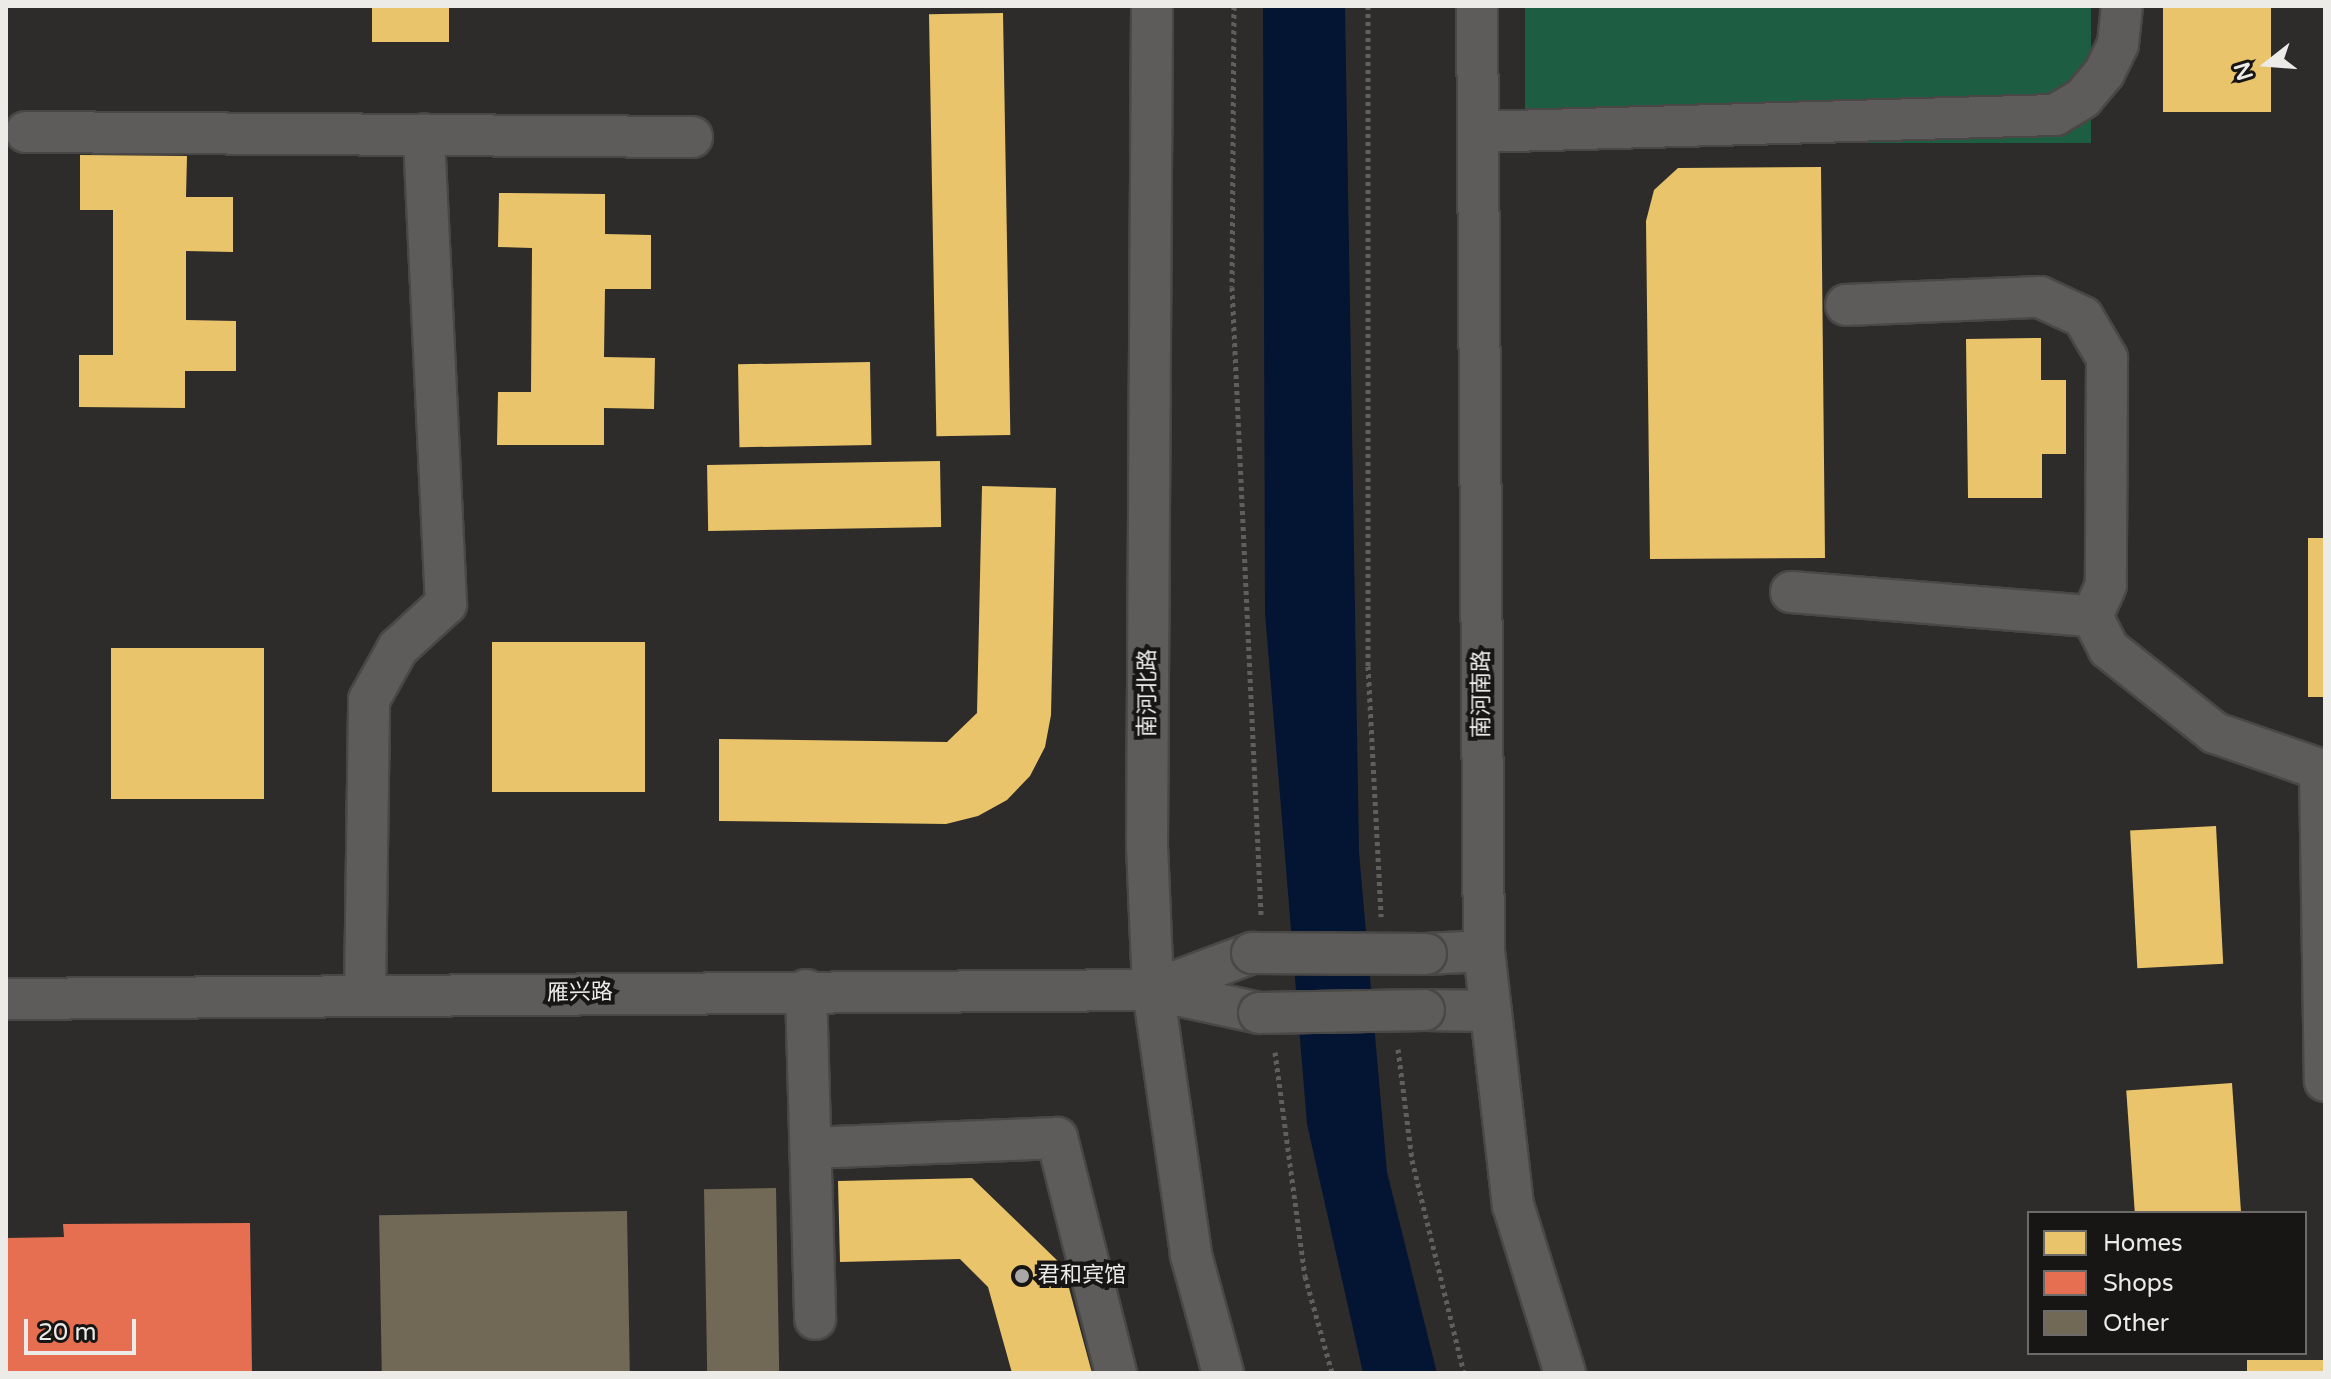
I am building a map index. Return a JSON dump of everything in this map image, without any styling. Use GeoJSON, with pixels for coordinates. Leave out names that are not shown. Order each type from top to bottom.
{"type":"FeatureCollection","features":[{"type":"Feature","properties":{"kind":"street","name":"南河北路"},"geometry":{"type":"LineString","coordinates":[[1152,6],[1147,845],[1153,990],[1191,1255],[1223,1373]]}},
{"type":"Feature","properties":{"kind":"street","name":"南河南路"},"geometry":{"type":"LineString","coordinates":[[1477,6],[1484,951],[1488,1011],[1513,1205],[1565,1373]]}},
{"type":"Feature","properties":{"kind":"street"},"geometry":{"type":"LineString","coordinates":[[1478,132],[2055,115],[2083,98],[2104,73],[2118,44],[2122,6]]}},
{"type":"Feature","properties":{"kind":"street"},"geometry":{"type":"LineString","coordinates":[[26,132],[692,137]]}},
{"type":"Feature","properties":{"kind":"street"},"geometry":{"type":"LineString","coordinates":[[365,995],[369,700],[398,648],[446,604],[424,135]]}},
{"type":"Feature","properties":{"kind":"street"},"geometry":{"type":"LineString","coordinates":[[1846,305],[2040,297],[2063,304],[2091,326],[2107,358],[2106,585],[2092,616]]}},
{"type":"Feature","properties":{"kind":"street"},"geometry":{"type":"LineString","coordinates":[[1791,592],[2092,616]]}},
{"type":"Feature","properties":{"kind":"street"},"geometry":{"type":"LineString","coordinates":[[2092,616],[2109,649],[2215,733],[2323,771],[2325,1081]]}},
{"type":"Feature","properties":{"kind":"street"},"geometry":{"type":"LineString","coordinates":[[1153,990],[1257,942],[1426,954],[1484,951]]}},
{"type":"Feature","properties":{"kind":"street"},"geometry":{"type":"LineString","coordinates":[[806,990],[815,1319]]}},
{"type":"Feature","properties":{"kind":"street","name":"雁兴路"},"geometry":{"type":"LineString","coordinates":[[6,999],[806,990],[1153,990]]}},
{"type":"Feature","properties":{"kind":"street"},"geometry":{"type":"LineString","coordinates":[[1153,990],[1266,1024],[1410,1023],[1488,1011]]}},
{"type":"Feature","properties":{"kind":"street"},"geometry":{"type":"LineString","coordinates":[[811,1148],[1057,1138],[1116,1373]]}},
{"type":"Feature","properties":{"kind":"path"},"geometry":{"type":"LineString","coordinates":[[1234,6],[1232,287],[1257,942]]}},
{"type":"Feature","properties":{"kind":"path"},"geometry":{"type":"LineString","coordinates":[[1368,6],[1368,666],[1382,926]]}},
{"type":"Feature","properties":{"kind":"path"},"geometry":{"type":"LineString","coordinates":[[1410,1023],[1412,1160],[1464,1373]]}},
{"type":"Feature","properties":{"kind":"path"},"geometry":{"type":"LineString","coordinates":[[1266,1024],[1305,1276],[1332,1373]]}},
{"type":"Feature","properties":{"kind":"green space"},"geometry":{"type":"Polygon","coordinates":[[[1525,6],[2091,6],[2091,143],[1525,143],[1525,6]]]}},
{"type":"Feature","properties":{"kind":"water"},"geometry":{"type":"Polygon","coordinates":[[[1263,6],[1345,6],[1359,852],[1387,1172],[1437,1373],[1363,1373],[1307,1124],[1265,613],[1263,6]]]}},
{"type":"Feature","properties":{"kind":"building: Homes"},"geometry":{"type":"Polygon","coordinates":[[[372,6],[449,6],[449,42],[372,42],[372,6]]]}},
{"type":"Feature","properties":{"kind":"building: Homes"},"geometry":{"type":"Polygon","coordinates":[[[2163,6],[2271,6],[2271,112],[2163,112],[2163,6]]]}},
{"type":"Feature","properties":{"kind":"building: Homes"},"geometry":{"type":"Polygon","coordinates":[[[1003,13],[1010,435],[936,436],[929,14],[1003,13]]]}},
{"type":"Feature","properties":{"kind":"building: Homes"},"geometry":{"type":"Polygon","coordinates":[[[80,155],[187,156],[186,197],[233,197],[233,252],[186,251],[186,320],[236,321],[236,371],[185,371],[185,408],[79,407],[79,355],[113,355],[113,210],[80,210],[80,155]]]}},
{"type":"Feature","properties":{"kind":"building: Homes"},"geometry":{"type":"Polygon","coordinates":[[[1821,167],[1825,558],[1650,559],[1646,221],[1654,190],[1678,168],[1821,167]]]}},
{"type":"Feature","properties":{"kind":"building: Homes"},"geometry":{"type":"Polygon","coordinates":[[[499,193],[605,194],[605,234],[651,235],[651,289],[605,289],[604,357],[655,358],[654,409],[604,408],[604,445],[497,445],[498,392],[531,392],[532,248],[498,247],[499,193]]]}},
{"type":"Feature","properties":{"kind":"building: Homes"},"geometry":{"type":"Polygon","coordinates":[[[2041,338],[2041,380],[2066,380],[2066,454],[2042,454],[2042,498],[1968,498],[1966,339],[2041,338]]]}},
{"type":"Feature","properties":{"kind":"building: Homes"},"geometry":{"type":"Polygon","coordinates":[[[870,362],[871,445],[739,447],[738,364],[870,362]]]}},
{"type":"Feature","properties":{"kind":"building: Homes"},"geometry":{"type":"Polygon","coordinates":[[[940,461],[941,527],[708,531],[707,465],[940,461]]]}},
{"type":"Feature","properties":{"kind":"building: Homes"},"geometry":{"type":"Polygon","coordinates":[[[982,486],[1056,488],[1051,715],[1045,747],[1030,776],[1007,800],[978,816],[946,824],[719,821],[719,739],[947,742],[977,713],[982,486]]]}},
{"type":"Feature","properties":{"kind":"building: Homes"},"geometry":{"type":"Polygon","coordinates":[[[2308,538],[2325,538],[2325,697],[2308,697],[2308,538]]]}},
{"type":"Feature","properties":{"kind":"building: Homes"},"geometry":{"type":"Polygon","coordinates":[[[492,642],[645,642],[645,792],[492,792],[492,642]]]}},
{"type":"Feature","properties":{"kind":"building: Homes"},"geometry":{"type":"Polygon","coordinates":[[[111,648],[264,648],[264,799],[111,799],[111,648]]]}},
{"type":"Feature","properties":{"kind":"building: Homes"},"geometry":{"type":"Polygon","coordinates":[[[2216,826],[2223,964],[2137,968],[2130,831],[2216,826]]]}},
{"type":"Feature","properties":{"kind":"building: Homes"},"geometry":{"type":"Polygon","coordinates":[[[2232,1083],[2241,1211],[2135,1211],[2126,1090],[2232,1083]]]}},
{"type":"Feature","properties":{"kind":"building: Homes","name":"君和宾馆"},"geometry":{"type":"Polygon","coordinates":[[[972,1178],[1063,1266],[1092,1373],[1012,1373],[988,1287],[960,1259],[840,1262],[838,1181],[972,1178]]]}},
{"type":"Feature","properties":{"kind":"building: Homes"},"geometry":{"type":"Polygon","coordinates":[[[2247,1360],[2325,1360],[2325,1373],[2247,1373],[2247,1360]]]}},
{"type":"Feature","properties":{"kind":"building: Shops"},"geometry":{"type":"Polygon","coordinates":[[[250,1223],[252,1373],[6,1373],[6,1238],[64,1237],[63,1224],[250,1223]]]}},
{"type":"Feature","properties":{"kind":"building: Other"},"geometry":{"type":"Polygon","coordinates":[[[776,1188],[779,1373],[707,1373],[704,1189],[776,1188]]]}},
{"type":"Feature","properties":{"kind":"building: Other"},"geometry":{"type":"Polygon","coordinates":[[[627,1211],[630,1373],[382,1373],[379,1215],[627,1211]]]}},
{"type":"Feature","properties":{"kind":"place","name":"君和宾馆"},"geometry":{"type":"Point","coordinates":[1022,1276]}}]}
